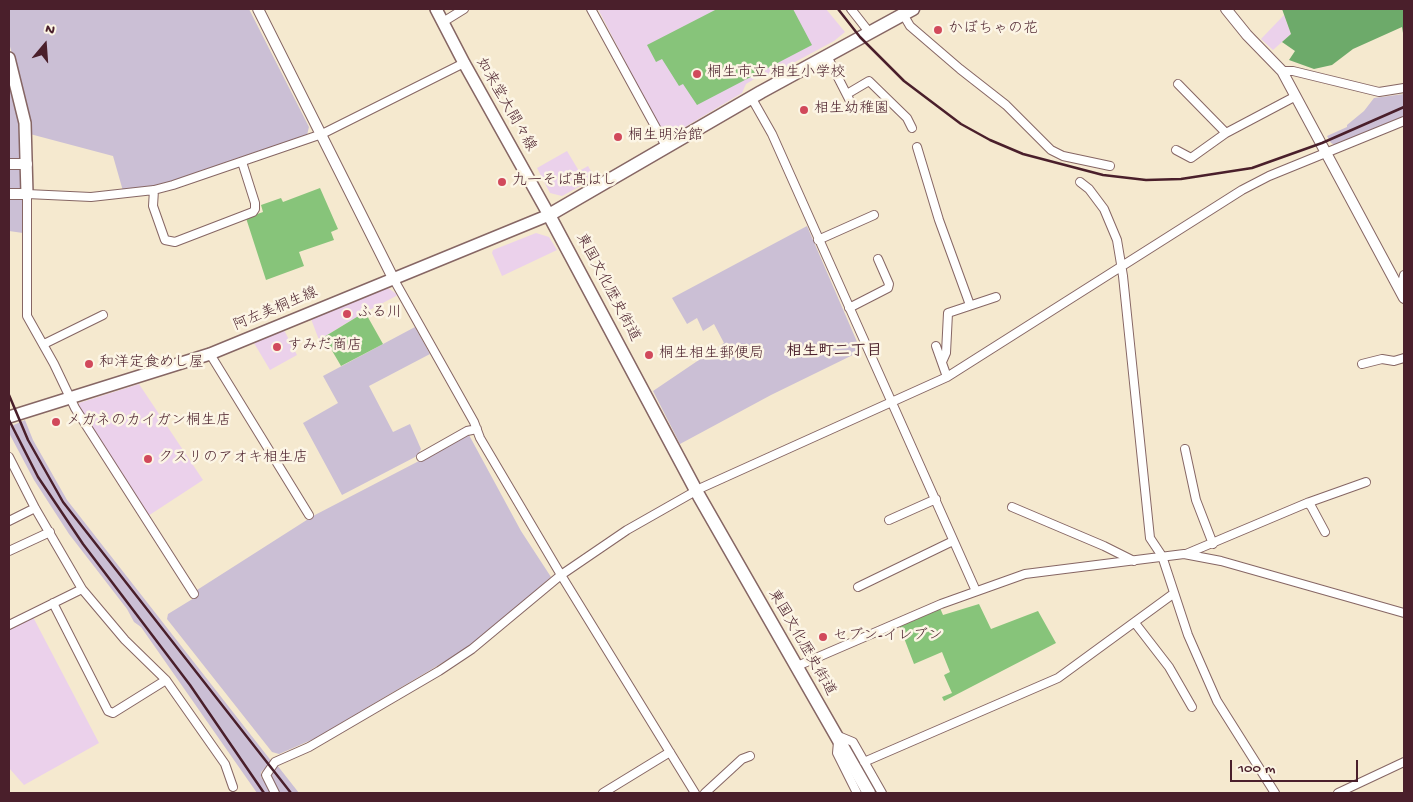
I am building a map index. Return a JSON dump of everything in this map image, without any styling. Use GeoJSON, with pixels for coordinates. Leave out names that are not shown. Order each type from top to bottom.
{"type":"FeatureCollection","features":[{"type":"Feature","properties":{"kind":"highway"},"geometry":{"type":"LineString","coordinates":[[549,215],[752,97],[908,11]]}},
{"type":"Feature","properties":{"kind":"highway","name":"東国文化歴史街道"},"geometry":{"type":"LineString","coordinates":[[549,215],[696,491],[795,667],[869,793]]}},
{"type":"Feature","properties":{"kind":"main road","name":"如来堂大間々線"},"geometry":{"type":"LineString","coordinates":[[436,9],[464,64],[549,215]]}},
{"type":"Feature","properties":{"kind":"main road"},"geometry":{"type":"LineString","coordinates":[[9,58],[24,113],[27,194]]}},
{"type":"Feature","properties":{"kind":"main road","name":"阿左美桐生線"},"geometry":{"type":"LineString","coordinates":[[9,417],[210,354],[549,215]]}},
{"type":"Feature","properties":{"kind":"street"},"geometry":{"type":"LineString","coordinates":[[258,9],[393,278],[477,429],[561,575],[695,793]]}},
{"type":"Feature","properties":{"kind":"street"},"geometry":{"type":"LineString","coordinates":[[443,22],[464,9]]}},
{"type":"Feature","properties":{"kind":"street"},"geometry":{"type":"LineString","coordinates":[[591,9],[666,148]]}},
{"type":"Feature","properties":{"kind":"street"},"geometry":{"type":"LineString","coordinates":[[851,9],[868,32]]}},
{"type":"Feature","properties":{"kind":"street"},"geometry":{"type":"LineString","coordinates":[[1226,9],[1247,35],[1282,71],[1404,298]]}},
{"type":"Feature","properties":{"kind":"street"},"geometry":{"type":"LineString","coordinates":[[908,11],[910,26],[1006,105],[1051,150],[1063,156],[1110,166]]}},
{"type":"Feature","properties":{"kind":"street"},"geometry":{"type":"LineString","coordinates":[[827,56],[851,103]]}},
{"type":"Feature","properties":{"kind":"street"},"geometry":{"type":"LineString","coordinates":[[9,194],[91,198],[154,190],[322,134],[464,64]]}},
{"type":"Feature","properties":{"kind":"street"},"geometry":{"type":"LineString","coordinates":[[1282,71],[1293,70],[1379,92],[1404,88]]}},
{"type":"Feature","properties":{"kind":"street"},"geometry":{"type":"LineString","coordinates":[[847,94],[869,81],[907,118],[912,128]]}},
{"type":"Feature","properties":{"kind":"street"},"geometry":{"type":"LineString","coordinates":[[1178,84],[1226,134]]}},
{"type":"Feature","properties":{"kind":"street"},"geometry":{"type":"LineString","coordinates":[[1176,150],[1191,158],[1226,134],[1296,96]]}},
{"type":"Feature","properties":{"kind":"street"},"geometry":{"type":"LineString","coordinates":[[752,97],[772,134],[976,591]]}},
{"type":"Feature","properties":{"kind":"street"},"geometry":{"type":"LineString","coordinates":[[275,793],[268,783],[266,773],[275,762],[309,747],[472,649],[561,575],[627,530],[696,491],[947,377],[1242,190],[1269,176],[1404,121]]}},
{"type":"Feature","properties":{"kind":"street"},"geometry":{"type":"LineString","coordinates":[[916,147],[939,220],[970,304]]}},
{"type":"Feature","properties":{"kind":"street"},"geometry":{"type":"LineString","coordinates":[[154,190],[153,206],[166,240],[175,242],[253,212],[255,203],[242,162]]}},
{"type":"Feature","properties":{"kind":"street"},"geometry":{"type":"LineString","coordinates":[[9,164],[27,164]]}},
{"type":"Feature","properties":{"kind":"street"},"geometry":{"type":"LineString","coordinates":[[1080,182],[1089,189],[1109,219],[1117,240],[1122,266],[1148,526],[1153,545],[1162,556],[1173,594],[1218,701],[1275,793]]}},
{"type":"Feature","properties":{"kind":"street"},"geometry":{"type":"LineString","coordinates":[[27,194],[27,316],[44,344],[70,398],[194,594]]}},
{"type":"Feature","properties":{"kind":"street"},"geometry":{"type":"LineString","coordinates":[[818,240],[874,215]]}},
{"type":"Feature","properties":{"kind":"street"},"geometry":{"type":"LineString","coordinates":[[849,308],[888,288],[878,259]]}},
{"type":"Feature","properties":{"kind":"street"},"geometry":{"type":"LineString","coordinates":[[1398,286],[1404,275]]}},
{"type":"Feature","properties":{"kind":"street"},"geometry":{"type":"LineString","coordinates":[[942,362],[946,353],[948,313],[970,304],[996,297]]}},
{"type":"Feature","properties":{"kind":"street"},"geometry":{"type":"LineString","coordinates":[[44,344],[103,315]]}},
{"type":"Feature","properties":{"kind":"street"},"geometry":{"type":"LineString","coordinates":[[936,346],[947,377]]}},
{"type":"Feature","properties":{"kind":"street"},"geometry":{"type":"LineString","coordinates":[[210,354],[309,515]]}},
{"type":"Feature","properties":{"kind":"street"},"geometry":{"type":"LineString","coordinates":[[1362,364],[1382,359],[1394,361],[1404,358]]}},
{"type":"Feature","properties":{"kind":"street"},"geometry":{"type":"LineString","coordinates":[[421,457],[467,431],[477,429]]}},
{"type":"Feature","properties":{"kind":"street"},"geometry":{"type":"LineString","coordinates":[[1185,449],[1196,500],[1213,544]]}},
{"type":"Feature","properties":{"kind":"street"},"geometry":{"type":"LineString","coordinates":[[9,457],[35,508],[82,589],[125,640],[166,680],[225,764],[233,787]]}},
{"type":"Feature","properties":{"kind":"street"},"geometry":{"type":"LineString","coordinates":[[795,667],[976,591],[1025,574],[1184,554],[1213,544],[1307,503],[1366,482]]}},
{"type":"Feature","properties":{"kind":"street"},"geometry":{"type":"LineString","coordinates":[[889,520],[936,499]]}},
{"type":"Feature","properties":{"kind":"street"},"geometry":{"type":"LineString","coordinates":[[1307,503],[1311,506],[1325,532]]}},
{"type":"Feature","properties":{"kind":"street"},"geometry":{"type":"LineString","coordinates":[[1012,507],[1134,561]]}},
{"type":"Feature","properties":{"kind":"street"},"geometry":{"type":"LineString","coordinates":[[9,521],[35,508]]}},
{"type":"Feature","properties":{"kind":"street"},"geometry":{"type":"LineString","coordinates":[[9,551],[50,532]]}},
{"type":"Feature","properties":{"kind":"street"},"geometry":{"type":"LineString","coordinates":[[858,586],[953,541]]}},
{"type":"Feature","properties":{"kind":"street"},"geometry":{"type":"LineString","coordinates":[[1184,554],[1221,561],[1404,613]]}},
{"type":"Feature","properties":{"kind":"street"},"geometry":{"type":"LineString","coordinates":[[9,625],[82,589]]}},
{"type":"Feature","properties":{"kind":"street"},"geometry":{"type":"LineString","coordinates":[[864,762],[1058,678],[1173,594]]}},
{"type":"Feature","properties":{"kind":"street"},"geometry":{"type":"LineString","coordinates":[[53,604],[108,711],[113,713],[166,680]]}},
{"type":"Feature","properties":{"kind":"street"},"geometry":{"type":"LineString","coordinates":[[1135,623],[1169,667],[1192,707]]}},
{"type":"Feature","properties":{"kind":"street"},"geometry":{"type":"LineString","coordinates":[[857,793],[837,754],[836,738],[853,742],[882,793]]}},
{"type":"Feature","properties":{"kind":"street"},"geometry":{"type":"LineString","coordinates":[[603,793],[670,752]]}},
{"type":"Feature","properties":{"kind":"street"},"geometry":{"type":"LineString","coordinates":[[705,793],[742,759],[750,756]]}},
{"type":"Feature","properties":{"kind":"street"},"geometry":{"type":"LineString","coordinates":[[1338,793],[1404,762]]}},
{"type":"Feature","properties":{"kind":"shaded area"},"geometry":{"type":"Polygon","coordinates":[[[9,9],[249,9],[309,127],[307,135],[149,188],[123,191],[113,156],[30,134],[31,123],[9,43],[9,9]]]}},
{"type":"Feature","properties":{"kind":"shaded area","name":"桐生市立 相生小学校"},"geometry":{"type":"Polygon","coordinates":[[[598,9],[826,9],[845,32],[834,41],[769,76],[766,72],[746,84],[742,93],[665,139],[598,9]]]}},
{"type":"Feature","properties":{"kind":"shaded area"},"geometry":{"type":"Polygon","coordinates":[[[1284,15],[1291,34],[1273,50],[1261,39],[1284,15]]]}},
{"type":"Feature","properties":{"kind":"shaded area"},"geometry":{"type":"Polygon","coordinates":[[[9,81],[20,130],[23,233],[9,231],[9,81]]]}},
{"type":"Feature","properties":{"kind":"shaded area"},"geometry":{"type":"Polygon","coordinates":[[[1404,94],[1404,118],[1337,146],[1331,143],[1327,136],[1347,127],[1364,111],[1374,98],[1404,94]]]}},
{"type":"Feature","properties":{"kind":"shaded area"},"geometry":{"type":"Polygon","coordinates":[[[567,151],[579,171],[588,166],[595,178],[562,196],[550,193],[537,168],[567,151]]]}},
{"type":"Feature","properties":{"kind":"shaded area"},"geometry":{"type":"Polygon","coordinates":[[[807,226],[861,351],[771,395],[680,444],[653,391],[724,343],[714,324],[703,331],[697,318],[687,324],[672,298],[807,226]]]}},
{"type":"Feature","properties":{"kind":"shaded area"},"geometry":{"type":"Polygon","coordinates":[[[536,233],[549,237],[557,250],[502,276],[492,253],[493,250],[536,233]]]}},
{"type":"Feature","properties":{"kind":"shaded area"},"geometry":{"type":"Polygon","coordinates":[[[388,288],[398,295],[319,340],[311,319],[388,288]]]}},
{"type":"Feature","properties":{"kind":"shaded area"},"geometry":{"type":"Polygon","coordinates":[[[415,327],[430,354],[369,386],[393,432],[410,424],[421,449],[417,456],[342,495],[303,423],[338,403],[323,376],[415,327]]]}},
{"type":"Feature","properties":{"kind":"shaded area"},"geometry":{"type":"Polygon","coordinates":[[[284,330],[297,355],[270,370],[254,343],[284,330]]]}},
{"type":"Feature","properties":{"kind":"shaded area"},"geometry":{"type":"Polygon","coordinates":[[[139,384],[203,480],[148,516],[79,408],[79,403],[139,384]]]}},
{"type":"Feature","properties":{"kind":"shaded area"},"geometry":{"type":"Polygon","coordinates":[[[25,420],[33,440],[67,500],[272,762],[261,772],[261,777],[272,793],[257,793],[141,627],[134,622],[127,609],[69,534],[34,480],[9,433],[9,427],[25,420]]]}},
{"type":"Feature","properties":{"kind":"shaded area"},"geometry":{"type":"Polygon","coordinates":[[[469,435],[521,531],[551,577],[474,644],[316,738],[279,754],[272,752],[167,619],[168,614],[199,595],[197,590],[313,516],[469,435]]]}},
{"type":"Feature","properties":{"kind":"shaded area"},"geometry":{"type":"Polygon","coordinates":[[[33,617],[99,743],[24,785],[9,768],[9,629],[33,617]]]}},
{"type":"Feature","properties":{"kind":"shaded area"},"geometry":{"type":"Polygon","coordinates":[[[277,765],[299,793],[280,793],[269,776],[277,765]]]}},
{"type":"Feature","properties":{"kind":"green space"},"geometry":{"type":"Polygon","coordinates":[[[717,9],[793,9],[812,45],[697,105],[683,84],[679,86],[662,59],[656,62],[647,45],[717,9]]]}},
{"type":"Feature","properties":{"kind":"green space"},"geometry":{"type":"Polygon","coordinates":[[[1282,9],[1404,9],[1404,39],[1402,27],[1353,49],[1332,65],[1314,69],[1289,60],[1295,51],[1282,42],[1291,34],[1282,9]]]}},
{"type":"Feature","properties":{"kind":"green space"},"geometry":{"type":"Polygon","coordinates":[[[320,188],[338,229],[331,232],[334,240],[299,252],[304,266],[266,280],[246,218],[263,212],[261,205],[281,198],[283,202],[320,188]]]}},
{"type":"Feature","properties":{"kind":"green space"},"geometry":{"type":"Polygon","coordinates":[[[365,312],[383,344],[341,366],[324,337],[365,312]]]}},
{"type":"Feature","properties":{"kind":"green space"},"geometry":{"type":"Polygon","coordinates":[[[979,604],[991,629],[1038,611],[1056,643],[944,701],[942,697],[952,693],[944,675],[950,672],[942,652],[914,664],[899,625],[940,608],[943,615],[979,604]]]}},
{"type":"Feature","properties":{"kind":"railway"},"geometry":{"type":"LineString","coordinates":[[838,9],[860,37],[904,81],[961,124],[990,140],[1023,154],[1103,175],[1146,180],[1181,179],[1252,168],[1322,143],[1404,107]]}},
{"type":"Feature","properties":{"kind":"railway"},"geometry":{"type":"LineString","coordinates":[[9,395],[28,440],[63,502],[291,793]]}},
{"type":"Feature","properties":{"kind":"railway"},"geometry":{"type":"LineString","coordinates":[[9,420],[38,477],[83,544],[190,685],[264,793]]}},
{"type":"Feature","properties":{"kind":"place","name":"かぼちゃの花"},"geometry":{"type":"Point","coordinates":[938,30]}},
{"type":"Feature","properties":{"kind":"place","name":"桐生市立 相生小学校"},"geometry":{"type":"Point","coordinates":[697,74]}},
{"type":"Feature","properties":{"kind":"place","name":"相生幼稚園"},"geometry":{"type":"Point","coordinates":[804,110]}},
{"type":"Feature","properties":{"kind":"place","name":"桐生明治館"},"geometry":{"type":"Point","coordinates":[618,137]}},
{"type":"Feature","properties":{"kind":"place","name":"九一そば髙はし"},"geometry":{"type":"Point","coordinates":[502,182]}},
{"type":"Feature","properties":{"kind":"place","name":"ふる川"},"geometry":{"type":"Point","coordinates":[347,314]}},
{"type":"Feature","properties":{"kind":"place","name":"すみだ商店"},"geometry":{"type":"Point","coordinates":[277,347]}},
{"type":"Feature","properties":{"kind":"place","name":"桐生相生郵便局"},"geometry":{"type":"Point","coordinates":[649,355]}},
{"type":"Feature","properties":{"kind":"place","name":"和洋定食めし屋"},"geometry":{"type":"Point","coordinates":[89,364]}},
{"type":"Feature","properties":{"kind":"place","name":"メガネのカイガン桐生店"},"geometry":{"type":"Point","coordinates":[56,422]}},
{"type":"Feature","properties":{"kind":"place","name":"クスリのアオキ相生店"},"geometry":{"type":"Point","coordinates":[148,459]}},
{"type":"Feature","properties":{"kind":"place","name":"セブン-イレブン"},"geometry":{"type":"Point","coordinates":[823,637]}},
{"type":"Feature","properties":{"kind":"district","name":"相生町二丁目"},"geometry":{"type":"Point","coordinates":[834,353]}}]}
